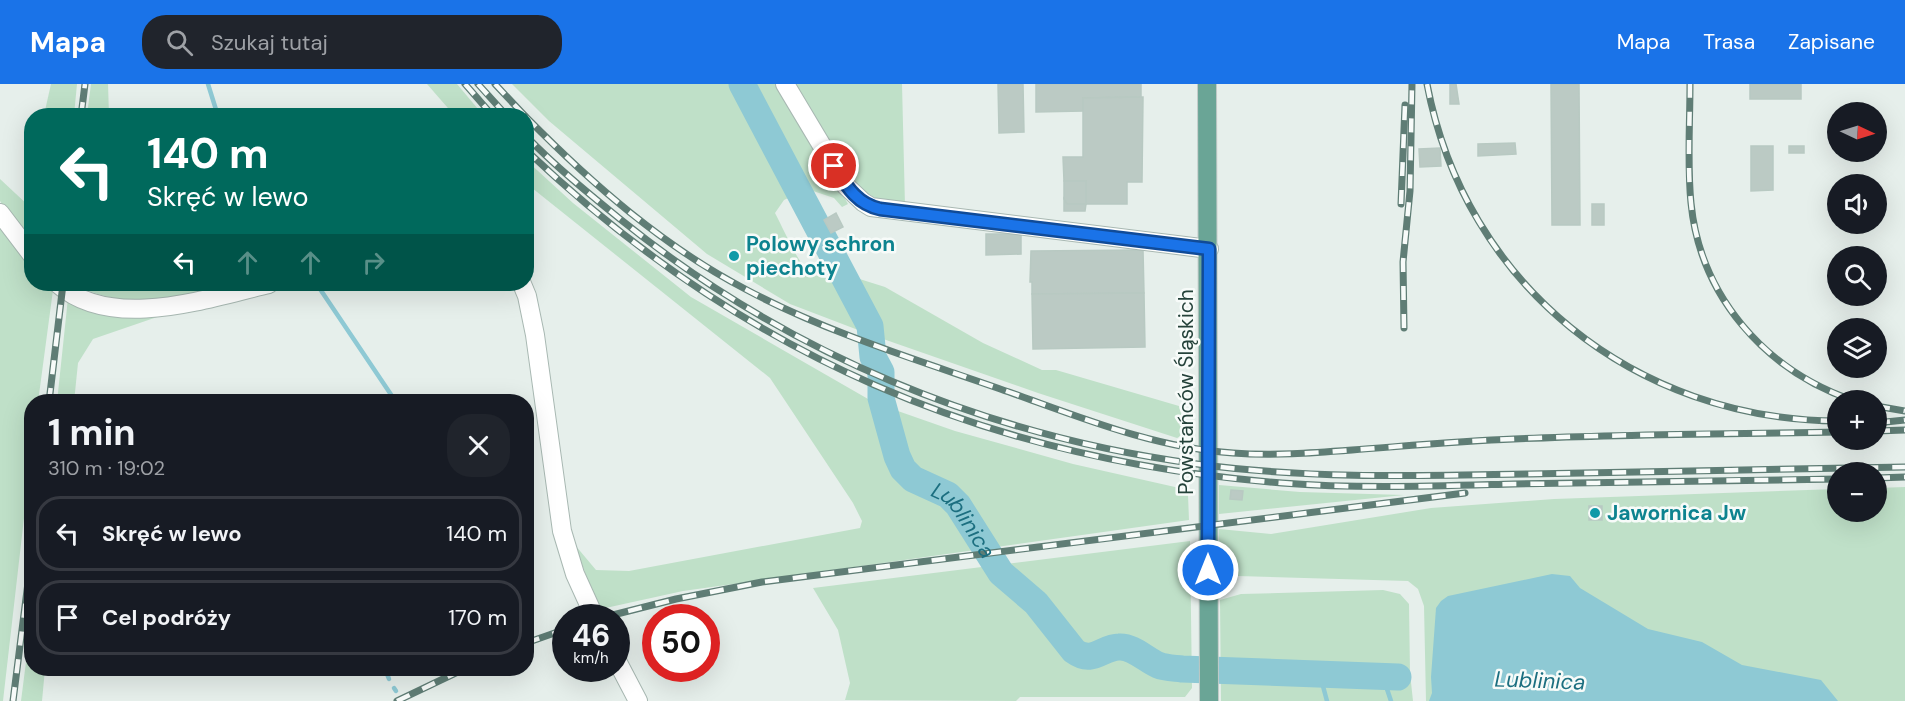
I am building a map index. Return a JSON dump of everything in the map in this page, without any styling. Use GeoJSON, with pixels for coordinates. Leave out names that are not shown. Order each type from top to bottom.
{"type":"FeatureCollection","features":[{"type":"Feature","properties":{"kind":"main road","name":"Powstańców Śląskich"},"geometry":{"type":"LineString","coordinates":[[1207,84],[1209,694]]}},
{"type":"Feature","properties":{"kind":"street"},"geometry":{"type":"LineString","coordinates":[[785,84],[846,186],[871,207],[1209,249]]}},
{"type":"Feature","properties":{"kind":"street"},"geometry":{"type":"LineString","coordinates":[[0,213],[24,244]]}},
{"type":"Feature","properties":{"kind":"street"},"geometry":{"type":"LineString","coordinates":[[69,291],[97,303],[140,309],[192,302],[239,291]]}},
{"type":"Feature","properties":{"kind":"street"},"geometry":{"type":"LineString","coordinates":[[525,291],[533,327],[562,531],[575,574],[589,604]]}},
{"type":"Feature","properties":{"kind":"street"},"geometry":{"type":"LineString","coordinates":[[628,682],[638,701]]}},
{"type":"Feature","properties":{"kind":"green space"},"geometry":{"type":"Polygon","coordinates":[[[51,84],[77,84],[75,108],[46,108],[51,84]]]}},
{"type":"Feature","properties":{"kind":"green space"},"geometry":{"type":"Polygon","coordinates":[[[91,84],[108,84],[109,108],[88,108],[91,84]]]}},
{"type":"Feature","properties":{"kind":"green space"},"geometry":{"type":"Polygon","coordinates":[[[427,84],[457,84],[477,108],[448,108],[427,84]]]}},
{"type":"Feature","properties":{"kind":"green space"},"geometry":{"type":"Polygon","coordinates":[[[512,84],[781,84],[848,204],[842,207],[834,198],[807,189],[784,200],[775,213],[797,256],[809,272],[827,278],[839,279],[850,276],[885,287],[983,343],[1042,370],[1056,370],[1179,406],[1186,433],[1177,438],[1038,393],[790,304],[707,254],[549,121],[512,84]]]}},
{"type":"Feature","properties":{"kind":"green space"},"geometry":{"type":"Polygon","coordinates":[[[790,84],[902,84],[905,206],[878,199],[852,179],[828,148],[790,84]]]}},
{"type":"Feature","properties":{"kind":"green space"},"geometry":{"type":"Polygon","coordinates":[[[534,167],[573,203],[691,297],[875,403],[955,431],[1073,464],[1175,487],[1188,495],[1189,520],[683,591],[624,604],[599,604],[575,545],[596,570],[629,571],[860,528],[862,521],[853,503],[770,378],[534,190],[534,167]]]}},
{"type":"Feature","properties":{"kind":"green space"},"geometry":{"type":"Polygon","coordinates":[[[0,179],[24,201],[24,236],[0,201],[0,179]]]}},
{"type":"Feature","properties":{"kind":"green space"},"geometry":{"type":"Polygon","coordinates":[[[0,227],[24,259],[24,291],[53,291],[39,394],[24,394],[24,518],[3,701],[0,701],[0,227]]]}},
{"type":"Feature","properties":{"kind":"green space"},"geometry":{"type":"Polygon","coordinates":[[[89,291],[198,291],[188,295],[148,300],[122,299],[89,291]]]}},
{"type":"Feature","properties":{"kind":"green space"},"geometry":{"type":"Polygon","coordinates":[[[68,298],[160,316],[93,339],[78,363],[75,394],[58,394],[68,298]]]}},
{"type":"Feature","properties":{"kind":"green space"},"geometry":{"type":"Polygon","coordinates":[[[1219,485],[1300,492],[1404,495],[1219,514],[1219,485]]]}},
{"type":"Feature","properties":{"kind":"green space"},"geometry":{"type":"Polygon","coordinates":[[[1905,487],[1905,701],[1426,701],[1424,606],[1418,589],[1408,581],[1238,576],[1219,569],[1219,529],[1271,534],[1431,508],[1554,499],[1827,489],[1827,522],[1887,522],[1887,488],[1905,487]]]}},
{"type":"Feature","properties":{"kind":"green space"},"geometry":{"type":"Polygon","coordinates":[[[1190,541],[1192,688],[1185,697],[1020,697],[1016,701],[845,700],[850,683],[838,630],[813,588],[1190,541]]]}},
{"type":"Feature","properties":{"kind":"green space"},"geometry":{"type":"Polygon","coordinates":[[[1383,590],[1400,594],[1409,604],[1410,673],[1413,701],[1221,701],[1220,600],[1241,594],[1383,590]]]}},
{"type":"Feature","properties":{"kind":"green space"},"geometry":{"type":"Polygon","coordinates":[[[24,676],[44,676],[42,701],[21,701],[24,676]]]}},
{"type":"Feature","properties":{"kind":"water"},"geometry":{"type":"Polygon","coordinates":[[[1552,574],[1570,576],[1580,588],[1648,629],[1702,642],[1742,665],[1821,680],[1838,701],[1429,701],[1432,693],[1436,608],[1441,601],[1448,596],[1552,574]]]}},
{"type":"Feature","properties":{"kind":"building"},"geometry":{"type":"Polygon","coordinates":[[[998,84],[1023,84],[1024,132],[999,133],[998,84]]]}},
{"type":"Feature","properties":{"kind":"building"},"geometry":{"type":"Polygon","coordinates":[[[1036,84],[1141,84],[1141,97],[1083,98],[1083,111],[1036,112],[1036,84]]]}},
{"type":"Feature","properties":{"kind":"building"},"geometry":{"type":"Polygon","coordinates":[[[1450,84],[1456,84],[1459,104],[1450,104],[1450,84]]]}},
{"type":"Feature","properties":{"kind":"building"},"geometry":{"type":"Polygon","coordinates":[[[1551,84],[1579,84],[1580,225],[1552,225],[1551,84]]]}},
{"type":"Feature","properties":{"kind":"building"},"geometry":{"type":"Polygon","coordinates":[[[1750,84],[1801,84],[1801,99],[1750,99],[1750,84]]]}},
{"type":"Feature","properties":{"kind":"building"},"geometry":{"type":"Polygon","coordinates":[[[1143,97],[1142,182],[1127,182],[1127,204],[1086,204],[1086,181],[1064,181],[1063,157],[1083,157],[1083,98],[1143,97]]]}},
{"type":"Feature","properties":{"kind":"building"},"geometry":{"type":"Polygon","coordinates":[[[1515,143],[1516,154],[1478,156],[1478,144],[1515,143]]]}},
{"type":"Feature","properties":{"kind":"building"},"geometry":{"type":"Polygon","coordinates":[[[1751,146],[1773,146],[1773,190],[1751,191],[1751,146]]]}},
{"type":"Feature","properties":{"kind":"building"},"geometry":{"type":"Polygon","coordinates":[[[1789,146],[1804,146],[1804,153],[1789,153],[1789,146]]]}},
{"type":"Feature","properties":{"kind":"building"},"geometry":{"type":"Polygon","coordinates":[[[1440,148],[1441,166],[1420,167],[1419,149],[1440,148]]]}},
{"type":"Feature","properties":{"kind":"building"},"geometry":{"type":"Polygon","coordinates":[[[1064,181],[1086,181],[1086,204],[1067,204],[1064,199],[1064,181]]]}},
{"type":"Feature","properties":{"kind":"building"},"geometry":{"type":"Polygon","coordinates":[[[1064,199],[1067,204],[1086,204],[1085,211],[1064,211],[1064,199]]]}},
{"type":"Feature","properties":{"kind":"building"},"geometry":{"type":"Polygon","coordinates":[[[1592,204],[1604,204],[1604,225],[1592,225],[1592,204]]]}},
{"type":"Feature","properties":{"kind":"building"},"geometry":{"type":"Polygon","coordinates":[[[836,213],[843,227],[831,233],[824,220],[836,213]]]}},
{"type":"Feature","properties":{"kind":"building"},"geometry":{"type":"Polygon","coordinates":[[[986,234],[1021,234],[1021,254],[986,255],[986,234]]]}},
{"type":"Feature","properties":{"kind":"building"},"geometry":{"type":"Polygon","coordinates":[[[1143,250],[1144,293],[1032,294],[1031,251],[1143,250]]]}},
{"type":"Feature","properties":{"kind":"building"},"geometry":{"type":"Polygon","coordinates":[[[1144,293],[1145,347],[1033,349],[1032,294],[1144,293]]]}},
{"type":"Feature","properties":{"kind":"building"},"geometry":{"type":"Polygon","coordinates":[[[1231,490],[1243,491],[1242,500],[1230,499],[1231,490]]]}},
{"type":"Feature","properties":{"kind":"building","name":"Jawornica Jw"},"geometry":{"type":"Polygon","coordinates":[[[1589,506],[1602,506],[1602,520],[1589,520],[1589,506]]]}},
{"type":"Feature","properties":{"kind":"waterway"},"geometry":{"type":"LineString","coordinates":[[208,84],[216,108]]}},
{"type":"Feature","properties":{"kind":"waterway","name":"Lublinica"},"geometry":{"type":"LineString","coordinates":[[742,84],[870,326],[873,357],[881,372],[881,398],[897,456],[903,469],[913,479],[948,495],[958,505],[1001,573],[1036,603],[1074,651],[1081,655],[1092,656],[1113,648],[1124,647],[1158,665],[1182,669],[1398,677]]}},
{"type":"Feature","properties":{"kind":"waterway"},"geometry":{"type":"LineString","coordinates":[[321,291],[391,394]]}},
{"type":"Feature","properties":{"kind":"waterway"},"geometry":{"type":"LineString","coordinates":[[1320,675],[1327,701]]}},
{"type":"Feature","properties":{"kind":"waterway"},"geometry":{"type":"LineString","coordinates":[[1383,677],[1391,701]]}},
{"type":"Feature","properties":{"kind":"railway"},"geometry":{"type":"LineString","coordinates":[[82,108],[85,84]]}},
{"type":"Feature","properties":{"kind":"railway"},"geometry":{"type":"LineString","coordinates":[[465,84],[486,108]]}},
{"type":"Feature","properties":{"kind":"railway"},"geometry":{"type":"LineString","coordinates":[[478,84],[500,108]]}},
{"type":"Feature","properties":{"kind":"railway"},"geometry":{"type":"LineString","coordinates":[[495,84],[518,108]]}},
{"type":"Feature","properties":{"kind":"railway"},"geometry":{"type":"LineString","coordinates":[[1404,328],[1403,262],[1410,191],[1412,84]]}},
{"type":"Feature","properties":{"kind":"railway"},"geometry":{"type":"LineString","coordinates":[[1427,84],[1447,156],[1479,221],[1520,279],[1571,328],[1629,367],[1693,396],[1764,414],[1827,420]]}},
{"type":"Feature","properties":{"kind":"railway"},"geometry":{"type":"LineString","coordinates":[[1690,84],[1691,203],[1697,237],[1708,269],[1723,298],[1742,325],[1765,349],[1791,370],[1827,390]]}},
{"type":"Feature","properties":{"kind":"railway"},"geometry":{"type":"LineString","coordinates":[[1401,204],[1405,105]]}},
{"type":"Feature","properties":{"kind":"railway"},"geometry":{"type":"LineString","coordinates":[[534,125],[603,190],[658,234],[716,273],[778,306],[876,346],[1091,421],[1175,445],[1248,454],[1277,454],[1554,437],[1827,432]]}},
{"type":"Feature","properties":{"kind":"railway"},"geometry":{"type":"LineString","coordinates":[[534,144],[560,169],[620,219],[684,267],[751,310],[820,348],[892,381],[965,410],[1041,433],[1118,451],[1197,464],[1321,474],[1446,475],[1905,467]]}},
{"type":"Feature","properties":{"kind":"railway"},"geometry":{"type":"LineString","coordinates":[[534,157],[608,222],[694,285],[782,339],[874,385],[970,422],[1069,450],[1173,470],[1282,483],[1340,486],[1827,479]]}},
{"type":"Feature","properties":{"kind":"railway"},"geometry":{"type":"LineString","coordinates":[[50,394],[62,291]]}},
{"type":"Feature","properties":{"kind":"railway"},"geometry":{"type":"LineString","coordinates":[[1887,408],[1905,411]]}},
{"type":"Feature","properties":{"kind":"railway"},"geometry":{"type":"LineString","coordinates":[[1887,422],[1905,420]]}},
{"type":"Feature","properties":{"kind":"railway"},"geometry":{"type":"LineString","coordinates":[[1887,431],[1905,430]]}},
{"type":"Feature","properties":{"kind":"railway"},"geometry":{"type":"LineString","coordinates":[[1887,478],[1905,477]]}},
{"type":"Feature","properties":{"kind":"railway"},"geometry":{"type":"LineString","coordinates":[[630,611],[762,582],[1465,493]]}},
{"type":"Feature","properties":{"kind":"railway"},"geometry":{"type":"LineString","coordinates":[[13,701],[24,614]]}},
{"type":"Feature","properties":{"kind":"railway"},"geometry":{"type":"LineString","coordinates":[[534,640],[552,634]]}},
{"type":"Feature","properties":{"kind":"railway"},"geometry":{"type":"LineString","coordinates":[[397,701],[449,676]]}},
{"type":"Feature","properties":{"kind":"place","name":"Polowy schron piechoty"},"geometry":{"type":"Point","coordinates":[734,256]}},
{"type":"Feature","properties":{"kind":"place","name":"Jawornica Jw"},"geometry":{"type":"Point","coordinates":[1595,513]}},
{"type":"Feature","properties":{"kind":"route"},"geometry":{"type":"LineString","coordinates":[[834,166],[854,195],[871,207],[880,209],[1209,249],[1208,570]]}}]}
